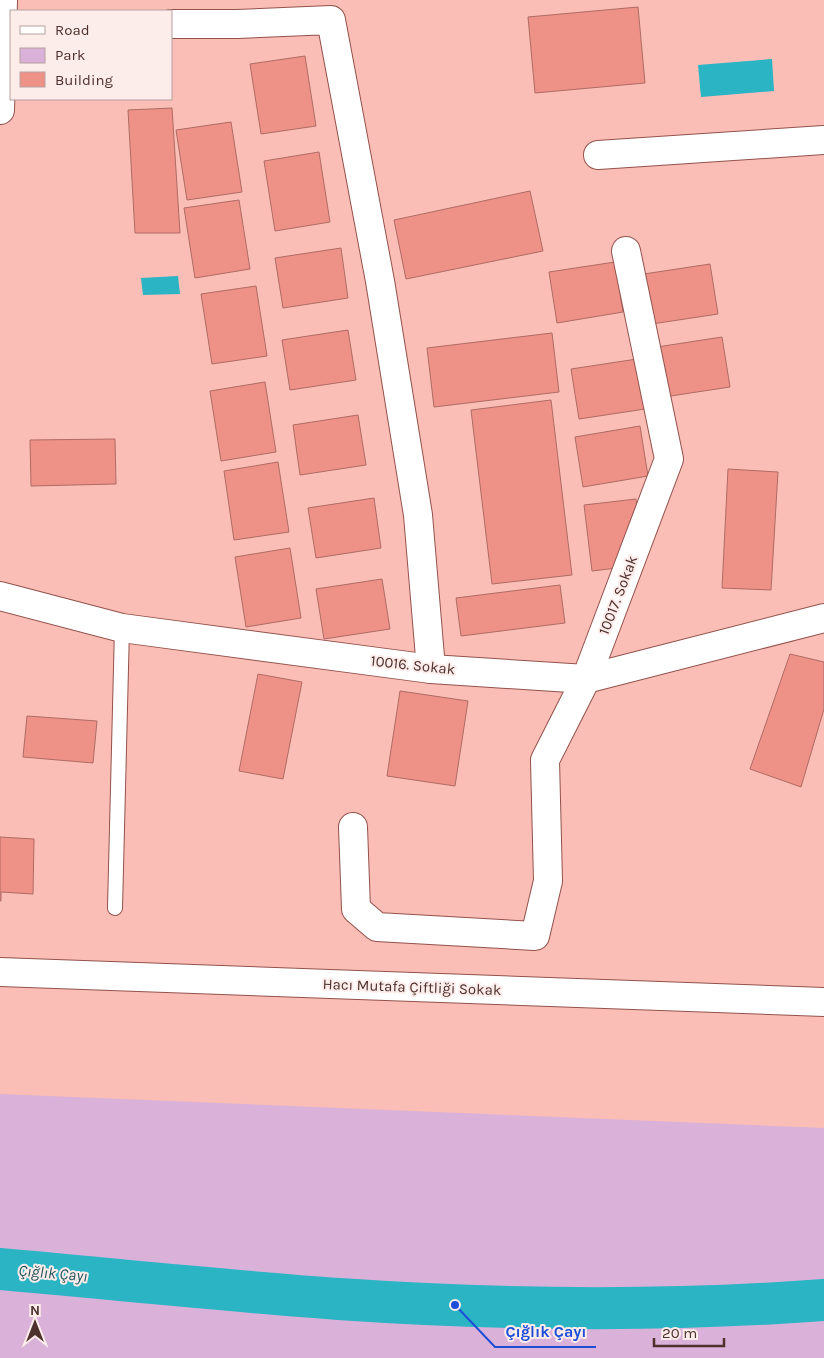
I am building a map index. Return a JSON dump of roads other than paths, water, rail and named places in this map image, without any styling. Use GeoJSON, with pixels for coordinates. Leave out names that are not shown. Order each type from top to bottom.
{"type":"FeatureCollection","features":[{"type":"Feature","properties":{"kind":"street"},"geometry":{"type":"LineString","coordinates":[[0,110],[7,27],[3,0]]}},
{"type":"Feature","properties":{"kind":"street"},"geometry":{"type":"LineString","coordinates":[[172,24],[237,24],[331,20],[380,281],[418,515],[431,669]]}},
{"type":"Feature","properties":{"kind":"street"},"geometry":{"type":"LineString","coordinates":[[598,155],[824,140]]}},
{"type":"Feature","properties":{"kind":"street","name":"10017. Sokak"},"geometry":{"type":"LineString","coordinates":[[353,827],[356,909],[377,927],[535,936],[548,881],[545,760],[586,679],[669,459],[626,251]]}},
{"type":"Feature","properties":{"kind":"street","name":"10016. Sokak"},"geometry":{"type":"LineString","coordinates":[[0,596],[122,628],[431,669],[586,679],[824,618]]}},
{"type":"Feature","properties":{"kind":"street","name":"Hacı Mutafa Çiftliği Sokak"},"geometry":{"type":"LineString","coordinates":[[0,972],[824,1002]]}},
{"type":"Feature","properties":{"kind":"lane"},"geometry":{"type":"LineString","coordinates":[[115,908],[122,628]]}},
{"type":"Feature","properties":{"kind":"water"},"geometry":{"type":"Polygon","coordinates":[[[772,59],[774,91],[701,97],[698,65],[772,59]]]}},
{"type":"Feature","properties":{"kind":"water"},"geometry":{"type":"Polygon","coordinates":[[[178,276],[180,294],[143,295],[141,278],[178,276]]]}},
{"type":"Feature","properties":{"kind":"waterway","name":"Çığlık Çayı"},"geometry":{"type":"LineString","coordinates":[[0,1269],[212,1289],[399,1303],[642,1308],[824,1300]]}},
{"type":"Feature","properties":{"kind":"place","name":"Çığlık Çayı"},"geometry":{"type":"Point","coordinates":[455,1305]}}]}
